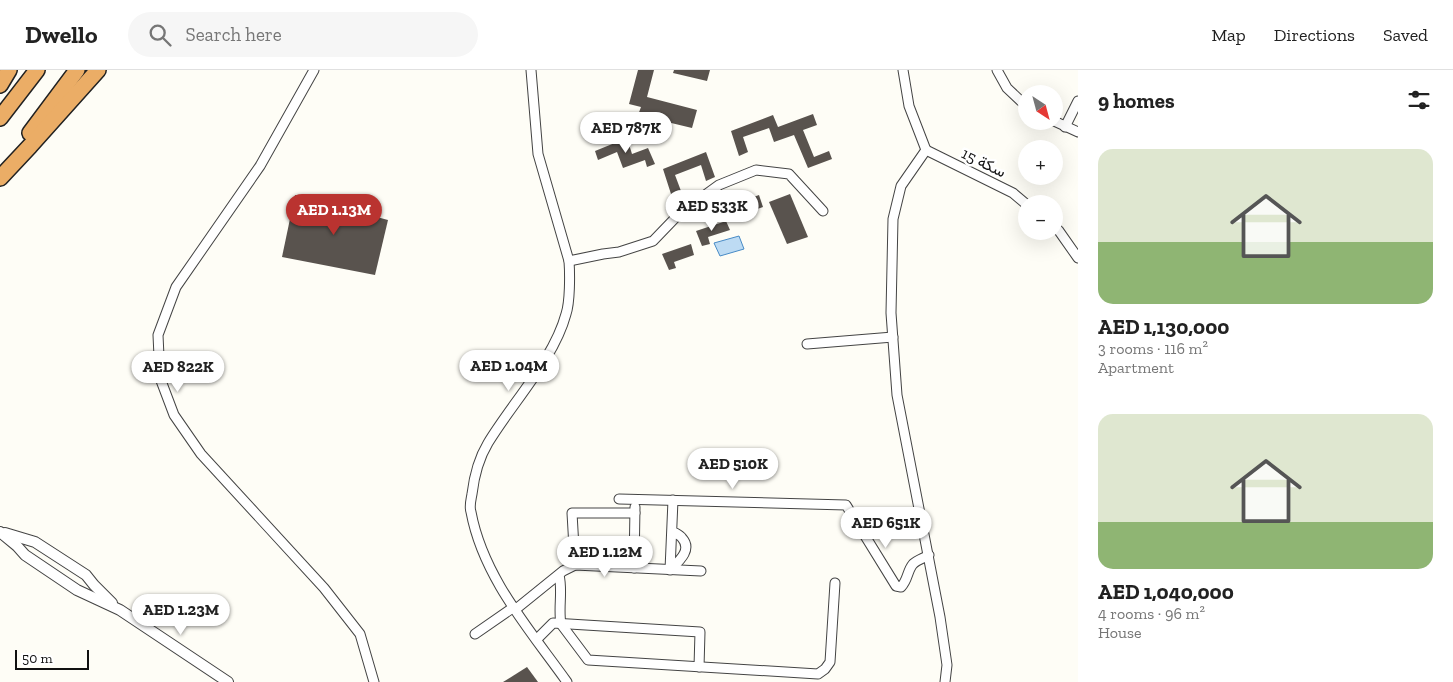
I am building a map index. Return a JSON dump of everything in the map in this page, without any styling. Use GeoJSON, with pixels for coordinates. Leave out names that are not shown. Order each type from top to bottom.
{"type":"FeatureCollection","features":[{"type":"Feature","properties":{"kind":"highway"},"geometry":{"type":"LineString","coordinates":[[0,85],[9,70]]}},
{"type":"Feature","properties":{"kind":"highway"},"geometry":{"type":"LineString","coordinates":[[0,118],[36,70]]}},
{"type":"Feature","properties":{"kind":"highway"},"geometry":{"type":"LineString","coordinates":[[0,172],[77,70]]}},
{"type":"Feature","properties":{"kind":"highway"},"geometry":{"type":"LineString","coordinates":[[0,178],[98,70]]}},
{"type":"Feature","properties":{"kind":"street"},"geometry":{"type":"LineString","coordinates":[[314,70],[260,166],[176,287],[158,335],[160,378],[174,415],[200,454],[324,588],[360,634],[374,682]]}},
{"type":"Feature","properties":{"kind":"street"},"geometry":{"type":"LineString","coordinates":[[531,70],[538,154],[569,261],[567,313],[553,347],[487,445],[474,478],[470,510],[478,541],[491,571],[567,682]]}},
{"type":"Feature","properties":{"kind":"street"},"geometry":{"type":"LineString","coordinates":[[903,70],[909,106],[926,150],[901,186],[893,219],[893,337],[897,395],[940,617],[947,666],[945,682]]}},
{"type":"Feature","properties":{"kind":"street"},"geometry":{"type":"LineString","coordinates":[[997,70],[1007,88],[1018,98]]}},
{"type":"Feature","properties":{"kind":"street"},"geometry":{"type":"LineString","coordinates":[[1078,101],[1065,127],[1078,132]]}},
{"type":"Feature","properties":{"kind":"street","name":"سكة 15"},"geometry":{"type":"LineString","coordinates":[[926,150],[1018,198]]}},
{"type":"Feature","properties":{"kind":"street"},"geometry":{"type":"LineString","coordinates":[[569,261],[619,252],[653,241],[679,214],[718,185],[756,170],[789,174],[823,211]]}},
{"type":"Feature","properties":{"kind":"street"},"geometry":{"type":"LineString","coordinates":[[1063,237],[1078,258]]}},
{"type":"Feature","properties":{"kind":"street"},"geometry":{"type":"LineString","coordinates":[[807,344],[893,337]]}},
{"type":"Feature","properties":{"kind":"street"},"geometry":{"type":"LineString","coordinates":[[619,499],[846,505],[896,586],[901,587],[906,582],[914,563],[929,555]]}},
{"type":"Feature","properties":{"kind":"street"},"geometry":{"type":"LineString","coordinates":[[634,568],[635,499]]}},
{"type":"Feature","properties":{"kind":"street"},"geometry":{"type":"LineString","coordinates":[[670,570],[673,500]]}},
{"type":"Feature","properties":{"kind":"street"},"geometry":{"type":"LineString","coordinates":[[575,565],[572,513],[635,512]]}},
{"type":"Feature","properties":{"kind":"street"},"geometry":{"type":"LineString","coordinates":[[670,570],[686,551],[682,538],[672,531]]}},
{"type":"Feature","properties":{"kind":"street"},"geometry":{"type":"LineString","coordinates":[[0,532],[17,546],[24,555],[77,590],[120,610],[228,682]]}},
{"type":"Feature","properties":{"kind":"street"},"geometry":{"type":"LineString","coordinates":[[0,532],[35,542],[86,575],[120,610]]}},
{"type":"Feature","properties":{"kind":"street"},"geometry":{"type":"LineString","coordinates":[[476,634],[515,608],[558,575],[575,565],[701,571]]}},
{"type":"Feature","properties":{"kind":"street"},"geometry":{"type":"LineString","coordinates":[[558,575],[561,584],[561,624],[588,660],[818,674],[830,662],[835,583]]}},
{"type":"Feature","properties":{"kind":"street"},"geometry":{"type":"LineString","coordinates":[[537,639],[553,623],[700,632],[699,666]]}},
{"type":"Feature","properties":{"kind":"water"},"geometry":{"type":"Polygon","coordinates":[[[739,236],[744,249],[720,256],[714,243],[739,236]]]}},
{"type":"Feature","properties":{"kind":"building"},"geometry":{"type":"Polygon","coordinates":[[[638,70],[654,70],[647,97],[697,110],[692,128],[638,115],[641,107],[629,104],[638,70]]]}},
{"type":"Feature","properties":{"kind":"building"},"geometry":{"type":"Polygon","coordinates":[[[674,70],[710,70],[707,81],[673,73],[674,70]]]}},
{"type":"Feature","properties":{"kind":"building"},"geometry":{"type":"Polygon","coordinates":[[[813,114],[817,125],[803,130],[814,157],[829,151],[832,159],[808,168],[794,135],[774,142],[769,128],[743,137],[748,152],[739,156],[731,131],[773,115],[778,127],[813,114]]]}},
{"type":"Feature","properties":{"kind":"building"},"geometry":{"type":"Polygon","coordinates":[[[627,138],[632,154],[648,148],[655,164],[647,167],[645,160],[623,168],[617,152],[598,160],[595,151],[627,138]]]}},
{"type":"Feature","properties":{"kind":"building"},"geometry":{"type":"Polygon","coordinates":[[[706,152],[715,177],[706,181],[701,165],[675,175],[681,191],[671,194],[663,169],[706,152]]]}},
{"type":"Feature","properties":{"kind":"building"},"geometry":{"type":"Polygon","coordinates":[[[790,194],[808,237],[787,244],[769,202],[790,194]]]}},
{"type":"Feature","properties":{"kind":"building"},"geometry":{"type":"Polygon","coordinates":[[[295,195],[388,220],[375,275],[282,257],[295,195]]]}},
{"type":"Feature","properties":{"kind":"building"},"geometry":{"type":"Polygon","coordinates":[[[759,195],[763,207],[743,214],[744,219],[736,222],[729,206],[759,195]]]}},
{"type":"Feature","properties":{"kind":"building"},"geometry":{"type":"Polygon","coordinates":[[[726,221],[730,230],[708,237],[710,244],[702,246],[696,231],[726,221]]]}},
{"type":"Feature","properties":{"kind":"building"},"geometry":{"type":"Polygon","coordinates":[[[691,244],[694,255],[674,262],[676,268],[669,270],[662,254],[691,244]]]}},
{"type":"Feature","properties":{"kind":"building"},"geometry":{"type":"Polygon","coordinates":[[[527,667],[538,682],[503,682],[527,667]]]}}]}
